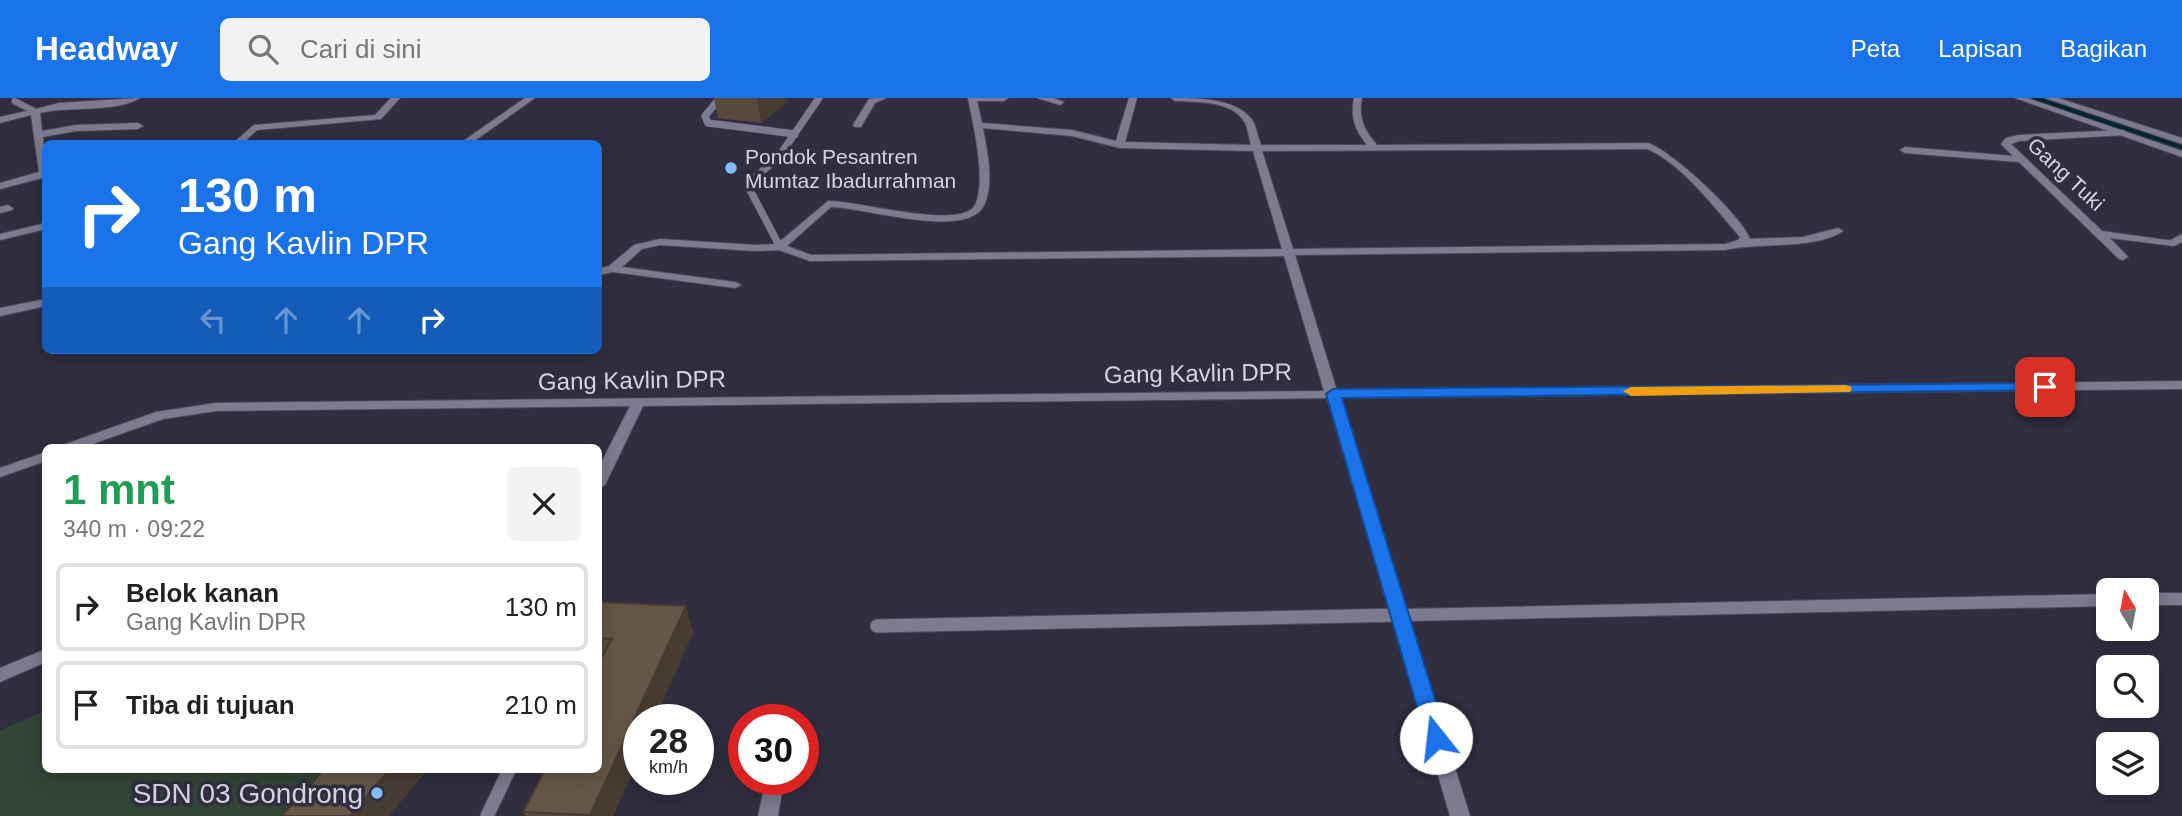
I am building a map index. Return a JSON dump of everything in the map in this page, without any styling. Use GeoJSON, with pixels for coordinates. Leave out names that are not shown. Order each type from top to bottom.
{"type":"FeatureCollection","features":[{"type":"Feature","properties":{"kind":"street"},"geometry":{"type":"LineString","coordinates":[[0,120],[59,106],[80,98]]}},
{"type":"Feature","properties":{"kind":"street"},"geometry":{"type":"LineString","coordinates":[[59,106],[117,103],[136,98]]}},
{"type":"Feature","properties":{"kind":"street"},"geometry":{"type":"LineString","coordinates":[[240,140],[254,128],[378,117],[396,98]]}},
{"type":"Feature","properties":{"kind":"street"},"geometry":{"type":"LineString","coordinates":[[469,140],[531,98]]}},
{"type":"Feature","properties":{"kind":"street"},"geometry":{"type":"LineString","coordinates":[[858,125],[872,101],[882,98]]}},
{"type":"Feature","properties":{"kind":"street"},"geometry":{"type":"LineString","coordinates":[[780,247],[828,204],[939,218],[964,217],[975,212],[981,204],[983,187],[978,125],[972,99],[1004,98]]}},
{"type":"Feature","properties":{"kind":"street"},"geometry":{"type":"LineString","coordinates":[[1041,98],[1060,102]]}},
{"type":"Feature","properties":{"kind":"street"},"geometry":{"type":"LineString","coordinates":[[1120,145],[1133,98]]}},
{"type":"Feature","properties":{"kind":"street"},"geometry":{"type":"LineString","coordinates":[[1175,98],[1209,101],[1238,108],[1249,122],[1460,816]]}},
{"type":"Feature","properties":{"kind":"street"},"geometry":{"type":"LineString","coordinates":[[1357,98],[1355,118],[1360,131],[1374,147]]}},
{"type":"Feature","properties":{"kind":"street"},"geometry":{"type":"LineString","coordinates":[[2019,98],[2182,154]]}},
{"type":"Feature","properties":{"kind":"street"},"geometry":{"type":"LineString","coordinates":[[2049,98],[2182,141]]}},
{"type":"Feature","properties":{"kind":"street"},"geometry":{"type":"LineString","coordinates":[[15,101],[35,112]]}},
{"type":"Feature","properties":{"kind":"street"},"geometry":{"type":"LineString","coordinates":[[35,112],[42,153]]}},
{"type":"Feature","properties":{"kind":"street"},"geometry":{"type":"LineString","coordinates":[[978,125],[1072,133],[1120,145],[1256,148],[1653,147],[1719,207],[1745,237],[1743,242]]}},
{"type":"Feature","properties":{"kind":"street"},"geometry":{"type":"LineString","coordinates":[[37,135],[76,128],[138,126]]}},
{"type":"Feature","properties":{"kind":"street","name":"Gang Tuki"},"geometry":{"type":"LineString","coordinates":[[2122,133],[2009,140],[2006,144],[2123,257]]}},
{"type":"Feature","properties":{"kind":"street"},"geometry":{"type":"LineString","coordinates":[[1905,150],[2020,159]]}},
{"type":"Feature","properties":{"kind":"street"},"geometry":{"type":"LineString","coordinates":[[0,186],[42,175]]}},
{"type":"Feature","properties":{"kind":"street"},"geometry":{"type":"LineString","coordinates":[[0,237],[42,227]]}},
{"type":"Feature","properties":{"kind":"street"},"geometry":{"type":"LineString","coordinates":[[613,269],[638,247],[649,244],[780,247],[810,258],[1725,247],[1743,242],[1803,240],[1838,231]]}},
{"type":"Feature","properties":{"kind":"street"},"geometry":{"type":"LineString","coordinates":[[2101,234],[2170,243],[2182,237]]}},
{"type":"Feature","properties":{"kind":"street"},"geometry":{"type":"LineString","coordinates":[[602,271],[613,269],[735,285]]}},
{"type":"Feature","properties":{"kind":"street"},"geometry":{"type":"LineString","coordinates":[[0,312],[42,303]]}},
{"type":"Feature","properties":{"kind":"street","name":"Gang Kavlin DPR"},"geometry":{"type":"LineString","coordinates":[[79,444],[161,415],[216,407],[2182,385]]}},
{"type":"Feature","properties":{"kind":"street"},"geometry":{"type":"LineString","coordinates":[[602,477],[638,403]]}},
{"type":"Feature","properties":{"kind":"street"},"geometry":{"type":"LineString","coordinates":[[0,473],[42,457]]}},
{"type":"Feature","properties":{"kind":"street"},"geometry":{"type":"LineString","coordinates":[[2160,599],[2182,599]]}},
{"type":"Feature","properties":{"kind":"street"},"geometry":{"type":"LineString","coordinates":[[1400,615],[2096,600]]}},
{"type":"Feature","properties":{"kind":"street"},"geometry":{"type":"LineString","coordinates":[[0,676],[42,657]]}},
{"type":"Feature","properties":{"kind":"street"},"geometry":{"type":"LineString","coordinates":[[768,816],[772,795]]}},
{"type":"Feature","properties":{"kind":"lane"},"geometry":{"type":"LineString","coordinates":[[720,98],[705,116],[708,123],[794,134]]}},
{"type":"Feature","properties":{"kind":"lane"},"geometry":{"type":"LineString","coordinates":[[780,247],[749,188],[752,180],[778,158],[819,98]]}},
{"type":"Feature","properties":{"kind":"lane"},"geometry":{"type":"LineString","coordinates":[[877,626],[1400,615]]}},
{"type":"Feature","properties":{"kind":"lane"},"geometry":{"type":"LineString","coordinates":[[487,816],[508,773]]}},
{"type":"Feature","properties":{"kind":"green space"},"geometry":{"type":"Polygon","coordinates":[[[42,712],[42,773],[345,773],[304,816],[0,816],[0,730],[42,712]]]}},
{"type":"Feature","properties":{"kind":"building"},"geometry":{"type":"Polygon","coordinates":[[[602,602],[686,606],[641,704],[623,704],[623,743],[590,815],[523,812],[543,773],[602,773],[602,657],[612,639],[602,638],[602,602]]]}},
{"type":"Feature","properties":{"kind":"building"},"geometry":{"type":"Polygon","coordinates":[[[321,773],[386,773],[350,816],[281,816],[321,773]]]}},
{"type":"Feature","properties":{"kind":"waterway"},"geometry":{"type":"LineString","coordinates":[[2034,98],[2182,146]]}},
{"type":"Feature","properties":{"kind":"slow traffic"},"geometry":{"type":"LineString","coordinates":[[1631,391],[1845,389]]}},
{"type":"Feature","properties":{"kind":"place","name":"Pondok Pesantren Mumtaz Ibadurrahman"},"geometry":{"type":"Point","coordinates":[731,168]}},
{"type":"Feature","properties":{"kind":"place","name":"SDN 03 Gondrong"},"geometry":{"type":"Point","coordinates":[377,793]}},
{"type":"Feature","properties":{"kind":"route"},"geometry":{"type":"LineString","coordinates":[[1436,738],[1333,394],[2045,387]]}}]}
